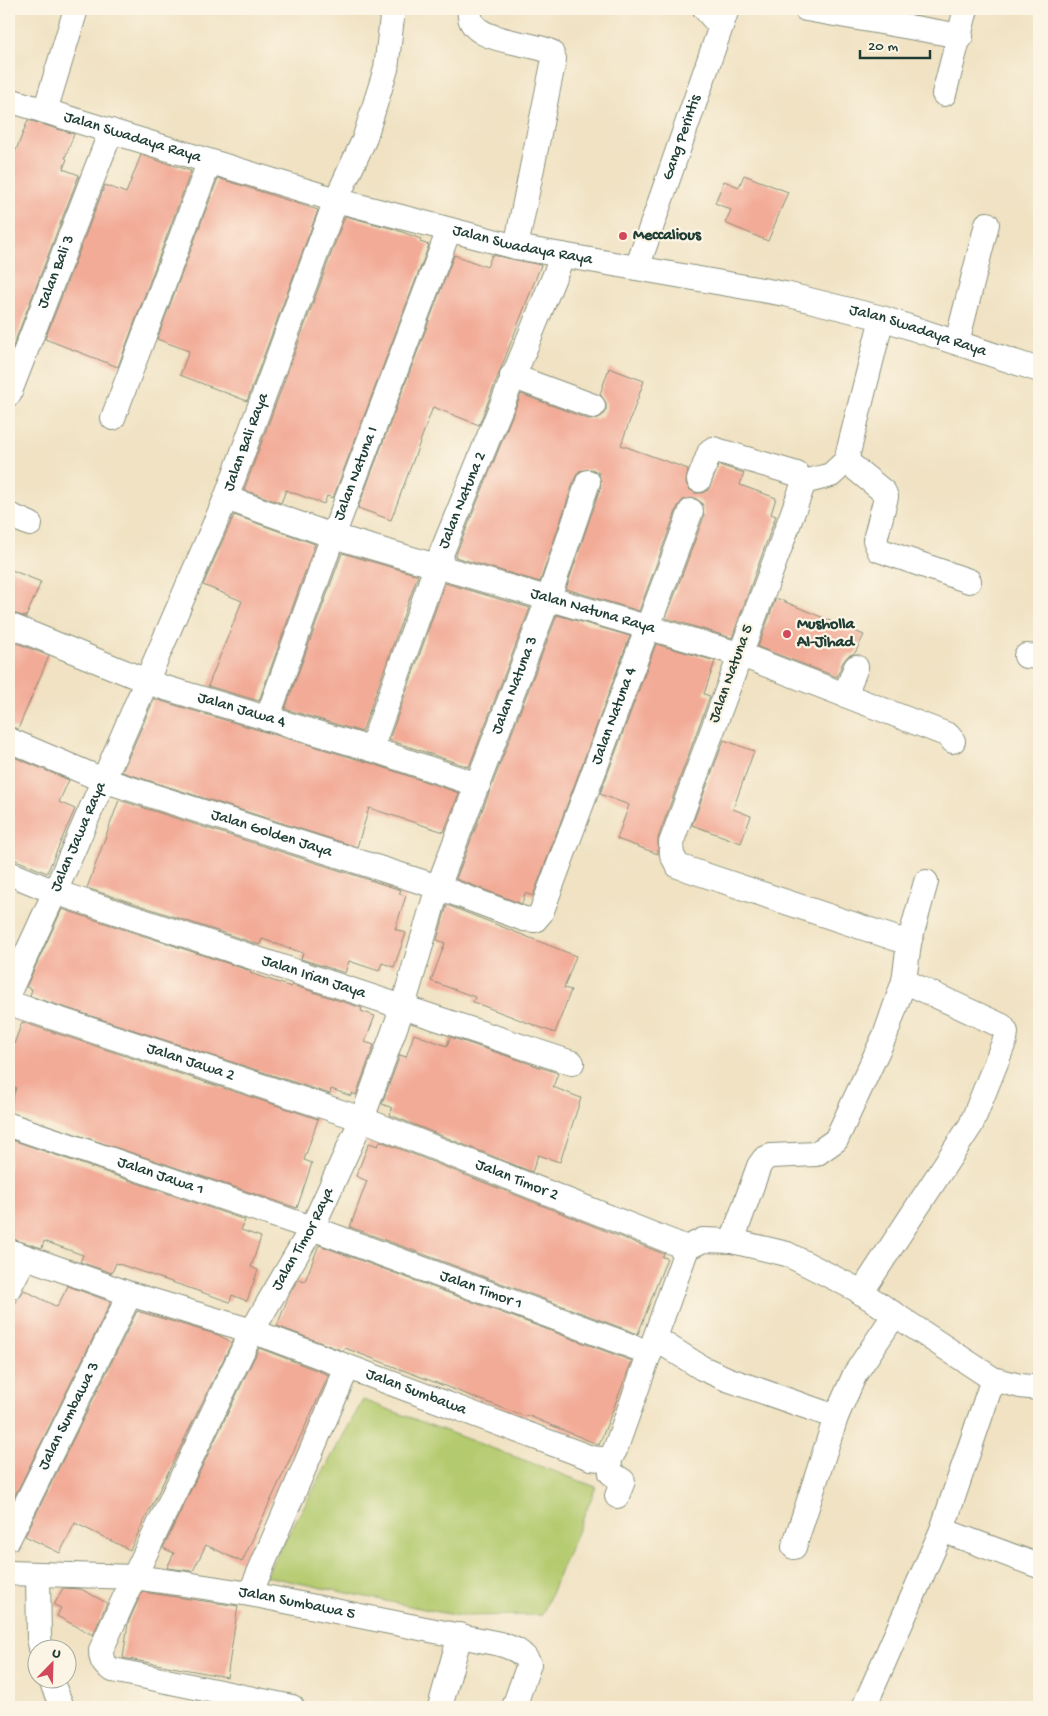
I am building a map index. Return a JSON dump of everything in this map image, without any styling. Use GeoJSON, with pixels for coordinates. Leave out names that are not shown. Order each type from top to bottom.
{"type":"FeatureCollection","features":[{"type":"Feature","properties":{"kind":"street"},"geometry":{"type":"LineString","coordinates":[[44,111],[76,9]]}},
{"type":"Feature","properties":{"kind":"street","name":"Jalan Bali Raya"},"geometry":{"type":"LineString","coordinates":[[146,682],[226,498],[336,200],[364,140],[386,69],[393,9]]}},
{"type":"Feature","properties":{"kind":"street"},"geometry":{"type":"LineString","coordinates":[[470,9],[469,16],[473,26],[479,31],[490,36],[543,47],[551,52],[554,59],[516,247]]}},
{"type":"Feature","properties":{"kind":"street"},"geometry":{"type":"LineString","coordinates":[[806,9],[961,36]]}},
{"type":"Feature","properties":{"kind":"street"},"geometry":{"type":"LineString","coordinates":[[944,94],[961,36],[966,9]]}},
{"type":"Feature","properties":{"kind":"street","name":"Gang Perintis"},"geometry":{"type":"LineString","coordinates":[[637,268],[717,14]]}},
{"type":"Feature","properties":{"kind":"street","name":"Jalan Swadaya Raya"},"geometry":{"type":"LineString","coordinates":[[9,101],[44,111],[107,141],[209,163],[336,200],[516,247],[786,294],[882,318],[1039,370]]}},
{"type":"Feature","properties":{"kind":"street","name":"Jalan Bali 3"},"geometry":{"type":"LineString","coordinates":[[9,394],[107,141]]}},
{"type":"Feature","properties":{"kind":"street"},"geometry":{"type":"LineString","coordinates":[[113,418],[209,163]]}},
{"type":"Feature","properties":{"kind":"street"},"geometry":{"type":"LineString","coordinates":[[957,342],[987,224]]}},
{"type":"Feature","properties":{"kind":"street","name":"Jalan Natuna I"},"geometry":{"type":"LineString","coordinates":[[266,719],[333,536],[450,230]]}},
{"type":"Feature","properties":{"kind":"street","name":"Jalan Natuna 2"},"geometry":{"type":"LineString","coordinates":[[370,749],[437,564],[512,376],[563,255]]}},
{"type":"Feature","properties":{"kind":"street"},"geometry":{"type":"LineString","coordinates":[[699,480],[710,451],[716,449],[797,474],[804,482],[831,475],[846,461],[882,318]]}},
{"type":"Feature","properties":{"kind":"street"},"geometry":{"type":"LineString","coordinates":[[512,376],[593,406]]}},
{"type":"Feature","properties":{"kind":"street"},"geometry":{"type":"LineString","coordinates":[[846,461],[884,492],[886,497],[875,540],[879,550],[969,581]]}},
{"type":"Feature","properties":{"kind":"street","name":"Jalan Natuna 3"},"geometry":{"type":"LineString","coordinates":[[438,887],[548,597],[588,482]]}},
{"type":"Feature","properties":{"kind":"street","name":"Jalan Natuna 5"},"geometry":{"type":"LineString","coordinates":[[804,482],[739,654],[671,843],[672,856],[678,866],[909,943]]}},
{"type":"Feature","properties":{"kind":"street","name":"Jalan Natuna Raya"},"geometry":{"type":"LineString","coordinates":[[226,498],[333,536],[437,564],[739,654],[948,735],[953,741]]}},
{"type":"Feature","properties":{"kind":"street","name":"Jalan Natuna 4"},"geometry":{"type":"LineString","coordinates":[[535,920],[541,913],[691,511]]}},
{"type":"Feature","properties":{"kind":"street"},"geometry":{"type":"LineString","coordinates":[[9,515],[30,524]]}},
{"type":"Feature","properties":{"kind":"street","name":"Jalan Jawa 4"},"geometry":{"type":"LineString","coordinates":[[9,625],[146,682],[370,749],[478,785]]}},
{"type":"Feature","properties":{"kind":"street"},"geometry":{"type":"LineString","coordinates":[[845,695],[856,667]]}},
{"type":"Feature","properties":{"kind":"street","name":"Jalan Jawa Raya"},"geometry":{"type":"LineString","coordinates":[[12,1000],[54,892],[146,682]]}},
{"type":"Feature","properties":{"kind":"street","name":"Jalan Golden Jaya"},"geometry":{"type":"LineString","coordinates":[[9,740],[103,780],[438,887],[524,919],[535,920]]}},
{"type":"Feature","properties":{"kind":"street","name":"Jalan Irian Jaya"},"geometry":{"type":"LineString","coordinates":[[9,873],[54,892],[572,1063]]}},
{"type":"Feature","properties":{"kind":"street"},"geometry":{"type":"LineString","coordinates":[[732,1241],[756,1174],[764,1159],[771,1156],[816,1154],[836,1140],[886,1033],[904,981],[909,943],[926,882]]}},
{"type":"Feature","properties":{"kind":"street","name":"Jalan Timor Raya"},"geometry":{"type":"LineString","coordinates":[[292,1707],[113,1670],[106,1667],[101,1659],[101,1650],[252,1331],[312,1228],[362,1120],[403,1006],[438,887]]}},
{"type":"Feature","properties":{"kind":"street"},"geometry":{"type":"LineString","coordinates":[[861,1293],[971,1125],[1005,1040],[1006,1032],[1002,1026],[904,981]]}},
{"type":"Feature","properties":{"kind":"street","name":"Jalan Jawa 2"},"geometry":{"type":"LineString","coordinates":[[12,1000],[362,1120]]}},
{"type":"Feature","properties":{"kind":"street","name":"Jalan Timor 2"},"geometry":{"type":"LineString","coordinates":[[362,1120],[679,1245]]}},
{"type":"Feature","properties":{"kind":"street","name":"Jalan Jawa 1"},"geometry":{"type":"LineString","coordinates":[[9,1125],[312,1228]]}},
{"type":"Feature","properties":{"kind":"street","name":"Jalan Timor 1"},"geometry":{"type":"LineString","coordinates":[[312,1228],[653,1346],[727,1379],[836,1417]]}},
{"type":"Feature","properties":{"kind":"street"},"geometry":{"type":"LineString","coordinates":[[618,1496],[623,1481],[611,1473],[609,1460],[615,1450],[653,1346],[679,1245],[703,1240],[732,1241],[787,1254],[861,1293],[994,1379],[1020,1386],[1039,1388]]}},
{"type":"Feature","properties":{"kind":"street"},"geometry":{"type":"LineString","coordinates":[[9,1288],[17,1254]]}},
{"type":"Feature","properties":{"kind":"street","name":"Jalan Sumbawa"},"geometry":{"type":"LineString","coordinates":[[17,1254],[130,1294],[252,1331],[591,1458],[609,1460]]}},
{"type":"Feature","properties":{"kind":"street","name":"Jalan Sumbawa 3"},"geometry":{"type":"LineString","coordinates":[[9,1538],[130,1294]]}},
{"type":"Feature","properties":{"kind":"street"},"geometry":{"type":"LineString","coordinates":[[794,1547],[836,1417],[855,1374],[895,1314]]}},
{"type":"Feature","properties":{"kind":"street"},"geometry":{"type":"LineString","coordinates":[[250,1594],[348,1368]]}},
{"type":"Feature","properties":{"kind":"street"},"geometry":{"type":"LineString","coordinates":[[864,1707],[942,1530],[994,1379]]}},
{"type":"Feature","properties":{"kind":"street"},"geometry":{"type":"LineString","coordinates":[[942,1530],[1039,1566]]}},
{"type":"Feature","properties":{"kind":"street","name":"Jalan Sumbawa 5"},"geometry":{"type":"LineString","coordinates":[[9,1573],[134,1577],[250,1594],[500,1644],[517,1650],[525,1656],[529,1664],[514,1707]]}},
{"type":"Feature","properties":{"kind":"street"},"geometry":{"type":"LineString","coordinates":[[38,1575],[38,1638]]}},
{"type":"Feature","properties":{"kind":"street"},"geometry":{"type":"LineString","coordinates":[[440,1707],[460,1635]]}},
{"type":"Feature","properties":{"kind":"street"},"geometry":{"type":"LineString","coordinates":[[54,1688],[62,1707]]}},
{"type":"Feature","properties":{"kind":"green space"},"geometry":{"type":"Polygon","coordinates":[[[363,1400],[596,1487],[542,1615],[458,1616],[265,1576],[363,1400]]]}},
{"type":"Feature","properties":{"kind":"building"},"geometry":{"type":"Polygon","coordinates":[[[28,120],[74,134],[63,169],[79,175],[9,357],[9,168],[28,120]]]}},
{"type":"Feature","properties":{"kind":"building"},"geometry":{"type":"Polygon","coordinates":[[[141,155],[191,171],[118,367],[45,339],[105,185],[126,193],[141,155]]]}},
{"type":"Feature","properties":{"kind":"building"},"geometry":{"type":"Polygon","coordinates":[[[744,175],[788,192],[768,241],[725,223],[731,210],[715,203],[724,181],[739,187],[744,175]]]}},
{"type":"Feature","properties":{"kind":"building"},"geometry":{"type":"Polygon","coordinates":[[[218,178],[318,210],[247,401],[180,375],[189,351],[157,339],[218,178]]]}},
{"type":"Feature","properties":{"kind":"building"},"geometry":{"type":"Polygon","coordinates":[[[345,216],[394,229],[421,239],[420,242],[429,245],[333,498],[327,496],[324,504],[286,490],[281,503],[244,490],[345,216]]]}},
{"type":"Feature","properties":{"kind":"building"},"geometry":{"type":"Polygon","coordinates":[[[454,255],[487,267],[492,255],[541,265],[479,425],[433,407],[391,520],[358,508],[454,255]]]}},
{"type":"Feature","properties":{"kind":"building"},"geometry":{"type":"Polygon","coordinates":[[[609,368],[644,381],[621,445],[688,469],[686,483],[689,489],[695,493],[702,493],[708,490],[719,465],[744,473],[740,485],[776,498],[771,514],[776,516],[732,638],[666,618],[704,516],[702,503],[695,498],[683,500],[678,506],[639,611],[566,589],[601,486],[599,473],[592,469],[579,471],[575,478],[540,582],[455,557],[521,394],[588,419],[596,419],[602,416],[606,410],[606,403],[600,394],[609,368]]]}},
{"type":"Feature","properties":{"kind":"building"},"geometry":{"type":"Polygon","coordinates":[[[234,515],[315,544],[259,701],[208,686],[242,601],[203,585],[234,515]]]}},
{"type":"Feature","properties":{"kind":"building"},"geometry":{"type":"Polygon","coordinates":[[[342,553],[418,575],[362,732],[285,709],[342,553]]]}},
{"type":"Feature","properties":{"kind":"building"},"geometry":{"type":"Polygon","coordinates":[[[9,569],[41,582],[26,617],[9,612],[9,569]]]}},
{"type":"Feature","properties":{"kind":"building"},"geometry":{"type":"Polygon","coordinates":[[[445,583],[530,608],[469,767],[389,740],[445,583]]]}},
{"type":"Feature","properties":{"kind":"building"},"geometry":{"type":"Polygon","coordinates":[[[776,598],[864,635],[855,653],[848,656],[843,662],[837,677],[758,647],[776,598]]]}},
{"type":"Feature","properties":{"kind":"building"},"geometry":{"type":"Polygon","coordinates":[[[557,615],[630,636],[533,896],[525,893],[522,904],[456,879],[557,615]]]}},
{"type":"Feature","properties":{"kind":"building"},"geometry":{"type":"Polygon","coordinates":[[[9,640],[49,656],[18,729],[9,726],[9,640]]]}},
{"type":"Feature","properties":{"kind":"building"},"geometry":{"type":"Polygon","coordinates":[[[656,644],[715,661],[704,694],[710,696],[658,838],[658,854],[617,839],[629,805],[600,794],[656,644]]]}},
{"type":"Feature","properties":{"kind":"building"},"geometry":{"type":"Polygon","coordinates":[[[154,699],[367,762],[459,793],[444,832],[369,808],[357,847],[122,772],[154,699]]]}},
{"type":"Feature","properties":{"kind":"building"},"geometry":{"type":"Polygon","coordinates":[[[724,740],[754,751],[733,809],[751,816],[741,843],[692,825],[724,740]]]}},
{"type":"Feature","properties":{"kind":"building"},"geometry":{"type":"Polygon","coordinates":[[[9,755],[69,780],[59,802],[75,809],[47,873],[9,857],[9,755]]]}},
{"type":"Feature","properties":{"kind":"building"},"geometry":{"type":"Polygon","coordinates":[[[119,800],[401,890],[399,894],[406,896],[395,929],[406,933],[394,967],[382,963],[379,971],[349,961],[345,973],[301,959],[303,953],[262,939],[260,945],[87,888],[119,800]]]}},
{"type":"Feature","properties":{"kind":"building"},"geometry":{"type":"Polygon","coordinates":[[[447,905],[576,956],[564,988],[571,990],[555,1033],[473,1002],[475,997],[431,981],[445,943],[437,940],[447,905]]]}},
{"type":"Feature","properties":{"kind":"building"},"geometry":{"type":"Polygon","coordinates":[[[62,909],[251,971],[250,973],[291,987],[292,985],[362,1008],[361,1011],[375,1016],[365,1042],[374,1045],[356,1095],[352,1093],[351,1096],[331,1089],[330,1094],[30,996],[32,989],[26,987],[62,909]]]}},
{"type":"Feature","properties":{"kind":"building"},"geometry":{"type":"Polygon","coordinates":[[[22,1022],[318,1119],[304,1160],[312,1163],[297,1208],[9,1112],[16,1087],[9,1085],[9,1043],[14,1044],[22,1022]]]}},
{"type":"Feature","properties":{"kind":"building"},"geometry":{"type":"Polygon","coordinates":[[[414,1034],[447,1046],[450,1037],[558,1073],[553,1087],[581,1098],[560,1162],[538,1155],[532,1172],[390,1115],[392,1108],[382,1104],[400,1055],[406,1057],[414,1034]]]}},
{"type":"Feature","properties":{"kind":"building"},"geometry":{"type":"Polygon","coordinates":[[[9,1139],[245,1220],[241,1230],[261,1237],[251,1267],[258,1270],[247,1301],[232,1295],[230,1302],[116,1263],[112,1273],[80,1262],[83,1255],[44,1241],[42,1248],[9,1238],[9,1139]]]}},
{"type":"Feature","properties":{"kind":"building"},"geometry":{"type":"Polygon","coordinates":[[[380,1141],[664,1254],[662,1257],[667,1258],[638,1334],[350,1227],[367,1181],[356,1176],[369,1143],[378,1146],[380,1141]]]}},
{"type":"Feature","properties":{"kind":"building"},"geometry":{"type":"Polygon","coordinates":[[[319,1245],[632,1361],[599,1445],[527,1415],[526,1417],[345,1348],[343,1351],[277,1326],[289,1295],[298,1279],[305,1281],[319,1245]]]}},
{"type":"Feature","properties":{"kind":"building"},"geometry":{"type":"Polygon","coordinates":[[[68,1286],[111,1302],[9,1508],[9,1313],[24,1290],[57,1307],[68,1286]]]}},
{"type":"Feature","properties":{"kind":"building"},"geometry":{"type":"Polygon","coordinates":[[[137,1311],[218,1335],[232,1342],[130,1550],[75,1523],[60,1553],[25,1536],[137,1311]]]}},
{"type":"Feature","properties":{"kind":"building"},"geometry":{"type":"Polygon","coordinates":[[[259,1348],[329,1375],[242,1562],[206,1545],[193,1571],[167,1568],[174,1553],[163,1548],[259,1348]]]}},
{"type":"Feature","properties":{"kind":"building"},"geometry":{"type":"Polygon","coordinates":[[[63,1588],[81,1589],[107,1603],[93,1635],[57,1616],[61,1608],[54,1605],[63,1588]]]}},
{"type":"Feature","properties":{"kind":"building"},"geometry":{"type":"Polygon","coordinates":[[[142,1592],[238,1606],[227,1677],[123,1658],[128,1623],[142,1592]]]}},
{"type":"Feature","properties":{"kind":"place","name":"Meccalious"},"geometry":{"type":"Point","coordinates":[623,236]}},
{"type":"Feature","properties":{"kind":"place","name":"Musholla Al-Jihad"},"geometry":{"type":"Point","coordinates":[787,634]}}]}
